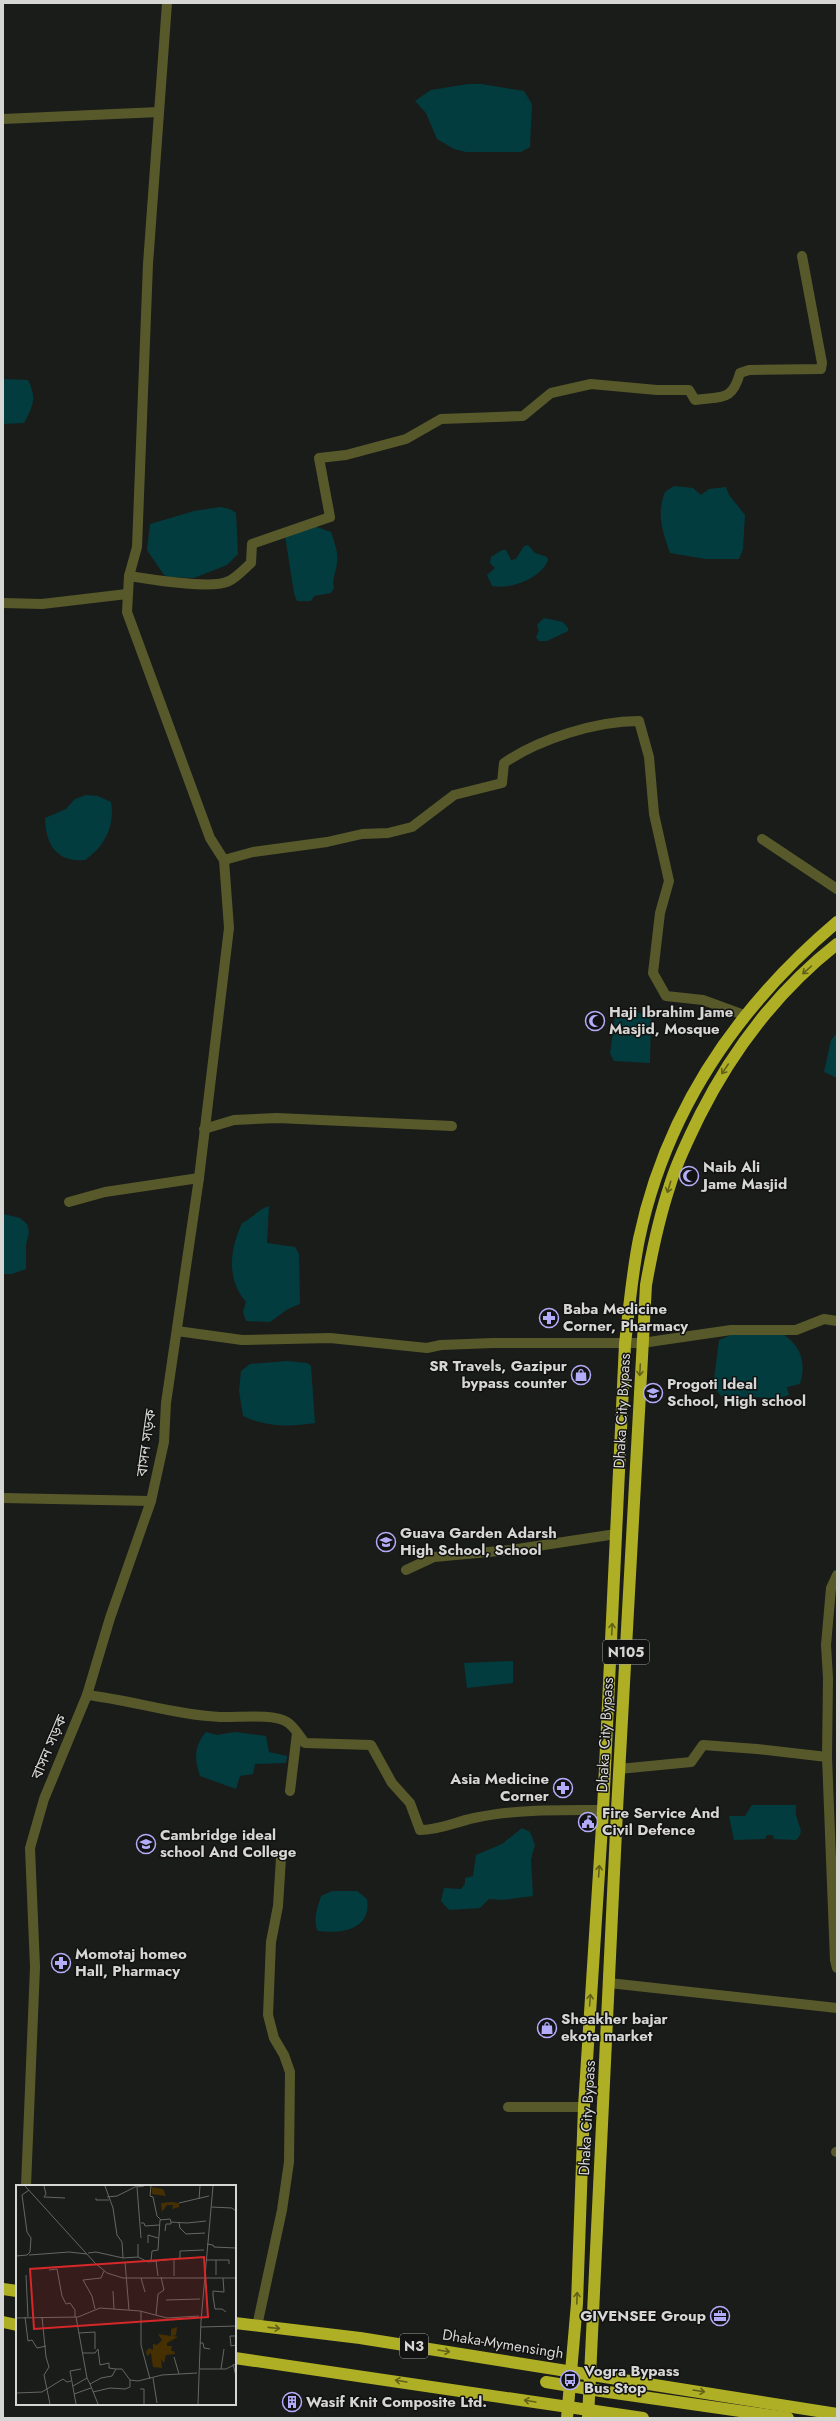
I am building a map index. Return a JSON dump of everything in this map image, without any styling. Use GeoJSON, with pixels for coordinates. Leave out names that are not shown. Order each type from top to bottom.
{"type":"FeatureCollection","features":[{"type":"Feature","properties":{"kind":"highway"},"geometry":{"type":"LineString","coordinates":[[568,2412],[577,2303],[584,2107],[602,1810],[626,1344],[632,1275],[639,1238],[655,1182],[674,1132],[708,1066],[744,1015],[774,981],[837,922]]}},
{"type":"Feature","properties":{"kind":"highway","name":"Dhaka City Bypass"},"geometry":{"type":"LineString","coordinates":[[589,2414],[609,1983],[646,1285],[654,1242],[670,1184],[687,1141],[720,1076],[754,1026],[782,992],[837,944]]}},
{"type":"Feature","properties":{"kind":"highway"},"geometry":{"type":"LineString","coordinates":[[3,2289],[16,2291]]}},
{"type":"Feature","properties":{"kind":"highway"},"geometry":{"type":"LineString","coordinates":[[3,2322],[16,2325]]}},
{"type":"Feature","properties":{"kind":"highway","name":"Dhaka-Mymensingh"},"geometry":{"type":"LineString","coordinates":[[236,2324],[360,2338],[837,2414]]}},
{"type":"Feature","properties":{"kind":"highway"},"geometry":{"type":"LineString","coordinates":[[236,2358],[568,2412],[643,2418]]}},
{"type":"Feature","properties":{"kind":"highway"},"geometry":{"type":"LineString","coordinates":[[546,2382],[788,2418]]}},
{"type":"Feature","properties":{"kind":"street"},"geometry":{"type":"LineString","coordinates":[[167,3],[148,264],[137,547],[129,576],[126,612],[210,838],[224,860],[253,852],[327,842],[362,834],[388,833],[412,827],[454,795],[502,783],[504,763],[514,757],[564,734],[639,721],[649,757],[654,814],[669,881],[660,912],[653,973],[666,996],[703,1000],[744,1015]]}},
{"type":"Feature","properties":{"kind":"street"},"geometry":{"type":"LineString","coordinates":[[3,119],[159,112]]}},
{"type":"Feature","properties":{"kind":"street"},"geometry":{"type":"LineString","coordinates":[[129,576],[162,582],[208,584],[228,582],[251,563],[252,544],[330,517],[319,458],[346,455],[406,439],[441,419],[523,416],[551,393],[591,384],[657,390],[689,390],[695,400],[730,395],[736,388],[740,373],[749,370],[821,370],[822,363],[802,256]]}},
{"type":"Feature","properties":{"kind":"street"},"geometry":{"type":"LineString","coordinates":[[3,604],[42,604],[127,594]]}},
{"type":"Feature","properties":{"kind":"street"},"geometry":{"type":"LineString","coordinates":[[762,840],[837,889]]}},
{"type":"Feature","properties":{"kind":"street","name":"বাসন সড়ক"},"geometry":{"type":"LineString","coordinates":[[26,2185],[35,1967],[30,1848],[44,1799],[87,1696],[110,1618],[151,1502],[164,1442],[166,1403],[178,1332],[199,1178],[229,928],[224,860]]}},
{"type":"Feature","properties":{"kind":"street"},"geometry":{"type":"LineString","coordinates":[[204,1129],[234,1120],[277,1118],[452,1126]]}},
{"type":"Feature","properties":{"kind":"street"},"geometry":{"type":"LineString","coordinates":[[69,1202],[105,1192],[199,1178]]}},
{"type":"Feature","properties":{"kind":"street"},"geometry":{"type":"LineString","coordinates":[[178,1332],[242,1340],[330,1338],[427,1348],[441,1345],[493,1343],[642,1343],[731,1330],[796,1330],[824,1319],[837,1321]]}},
{"type":"Feature","properties":{"kind":"street"},"geometry":{"type":"LineString","coordinates":[[3,1498],[151,1502]]}},
{"type":"Feature","properties":{"kind":"street"},"geometry":{"type":"LineString","coordinates":[[406,1570],[434,1557],[504,1551],[616,1534]]}},
{"type":"Feature","properties":{"kind":"street"},"geometry":{"type":"LineString","coordinates":[[837,1575],[831,1588],[826,1638],[833,1678],[827,1757],[835,1960],[837,1968]]}},
{"type":"Feature","properties":{"kind":"street"},"geometry":{"type":"LineString","coordinates":[[87,1696],[109,1698],[166,1711],[218,1717],[266,1717],[287,1722],[305,1743],[371,1745],[392,1783],[410,1803],[420,1830],[435,1830],[474,1818],[522,1812],[602,1810]]}},
{"type":"Feature","properties":{"kind":"street"},"geometry":{"type":"LineString","coordinates":[[290,1791],[297,1733]]}},
{"type":"Feature","properties":{"kind":"street"},"geometry":{"type":"LineString","coordinates":[[620,1769],[691,1762],[696,1758],[703,1745],[758,1749],[827,1757]]}},
{"type":"Feature","properties":{"kind":"street"},"geometry":{"type":"LineString","coordinates":[[257,2326],[282,2210],[289,2162],[290,2072],[284,2055],[274,2038],[268,2015],[271,1942],[278,1906],[282,1858]]}},
{"type":"Feature","properties":{"kind":"street"},"geometry":{"type":"LineString","coordinates":[[609,1983],[837,2008]]}},
{"type":"Feature","properties":{"kind":"street"},"geometry":{"type":"LineString","coordinates":[[508,2107],[584,2107]]}},
{"type":"Feature","properties":{"kind":"water"},"geometry":{"type":"Polygon","coordinates":[[[468,84],[481,84],[524,91],[532,104],[530,147],[521,152],[466,152],[454,149],[437,139],[426,113],[415,101],[431,90],[468,84]]]}},
{"type":"Feature","properties":{"kind":"water"},"geometry":{"type":"Polygon","coordinates":[[[3,379],[28,380],[31,386],[33,402],[24,423],[3,424],[3,379]]]}},
{"type":"Feature","properties":{"kind":"water"},"geometry":{"type":"Polygon","coordinates":[[[674,486],[693,488],[701,495],[709,489],[726,487],[729,495],[745,515],[743,549],[739,559],[706,559],[670,553],[662,523],[661,508],[665,492],[674,486]]]}},
{"type":"Feature","properties":{"kind":"water"},"geometry":{"type":"Polygon","coordinates":[[[220,507],[230,509],[236,513],[238,554],[227,565],[194,578],[169,577],[164,575],[147,550],[150,524],[194,511],[220,507]]]}},
{"type":"Feature","properties":{"kind":"water"},"geometry":{"type":"Polygon","coordinates":[[[314,526],[331,532],[337,552],[337,567],[334,578],[334,588],[331,593],[314,596],[311,601],[297,601],[294,593],[285,536],[314,526]]]}},
{"type":"Feature","properties":{"kind":"water"},"geometry":{"type":"Polygon","coordinates":[[[528,545],[535,553],[547,557],[548,560],[545,566],[532,577],[524,581],[508,586],[492,586],[487,575],[495,568],[490,563],[491,557],[502,550],[506,550],[511,560],[516,559],[524,546],[528,545]]]}},
{"type":"Feature","properties":{"kind":"water"},"geometry":{"type":"Polygon","coordinates":[[[544,618],[563,622],[568,628],[568,631],[547,641],[539,641],[536,637],[539,631],[537,625],[544,618]]]}},
{"type":"Feature","properties":{"kind":"water"},"geometry":{"type":"Polygon","coordinates":[[[86,795],[98,796],[111,802],[112,811],[110,827],[103,842],[92,854],[85,860],[75,860],[60,855],[54,850],[50,844],[45,818],[66,809],[75,799],[86,795]]]}},
{"type":"Feature","properties":{"kind":"water"},"geometry":{"type":"Polygon","coordinates":[[[625,1009],[651,1016],[650,1063],[614,1061],[610,1053],[616,1011],[625,1009]]]}},
{"type":"Feature","properties":{"kind":"water"},"geometry":{"type":"Polygon","coordinates":[[[837,1033],[837,1078],[824,1072],[831,1040],[837,1033]]]}},
{"type":"Feature","properties":{"kind":"water"},"geometry":{"type":"Polygon","coordinates":[[[269,1206],[267,1243],[295,1247],[299,1254],[300,1304],[288,1309],[270,1322],[246,1321],[243,1312],[246,1302],[235,1284],[233,1274],[232,1264],[235,1243],[242,1223],[269,1206]]]}},
{"type":"Feature","properties":{"kind":"water"},"geometry":{"type":"Polygon","coordinates":[[[3,1214],[20,1218],[27,1224],[29,1232],[26,1245],[26,1269],[12,1274],[3,1274],[3,1214]]]}},
{"type":"Feature","properties":{"kind":"water"},"geometry":{"type":"Polygon","coordinates":[[[779,1332],[786,1336],[797,1347],[800,1354],[803,1368],[800,1384],[787,1387],[789,1395],[779,1398],[721,1396],[713,1387],[719,1340],[733,1334],[779,1332]]]}},
{"type":"Feature","properties":{"kind":"water"},"geometry":{"type":"Polygon","coordinates":[[[287,1361],[307,1363],[311,1366],[315,1423],[278,1425],[252,1420],[243,1416],[239,1391],[241,1371],[250,1364],[287,1361]]]}},
{"type":"Feature","properties":{"kind":"water"},"geometry":{"type":"Polygon","coordinates":[[[513,1661],[513,1683],[467,1688],[464,1663],[513,1661]]]}},
{"type":"Feature","properties":{"kind":"water"},"geometry":{"type":"Polygon","coordinates":[[[206,1732],[217,1735],[235,1732],[266,1736],[269,1752],[287,1756],[286,1763],[255,1764],[253,1774],[240,1776],[236,1789],[200,1776],[196,1753],[199,1742],[206,1732]]]}},
{"type":"Feature","properties":{"kind":"water"},"geometry":{"type":"Polygon","coordinates":[[[752,1805],[796,1805],[796,1815],[801,1829],[799,1837],[796,1840],[774,1839],[773,1835],[767,1835],[765,1839],[734,1840],[729,1816],[745,1816],[752,1805]]]}},
{"type":"Feature","properties":{"kind":"water"},"geometry":{"type":"Polygon","coordinates":[[[522,1828],[530,1832],[535,1845],[531,1859],[533,1896],[502,1900],[489,1899],[480,1908],[449,1910],[441,1901],[444,1888],[461,1889],[465,1884],[465,1878],[473,1876],[476,1855],[502,1844],[522,1828]]]}},
{"type":"Feature","properties":{"kind":"water"},"geometry":{"type":"Polygon","coordinates":[[[332,1891],[357,1891],[367,1899],[365,1918],[360,1924],[353,1928],[336,1932],[318,1931],[316,1927],[316,1918],[321,1896],[332,1891]]]}},
{"type":"Feature","properties":{"kind":"place","name":"Haji Ibrahim Jame Masjid, Mosque"},"geometry":{"type":"Point","coordinates":[595,1021]}},
{"type":"Feature","properties":{"kind":"place","name":"Naib Ali Jame Masjid"},"geometry":{"type":"Point","coordinates":[689,1176]}},
{"type":"Feature","properties":{"kind":"place","name":"Baba Medicine Corner, Pharmacy"},"geometry":{"type":"Point","coordinates":[549,1318]}},
{"type":"Feature","properties":{"kind":"place","name":"SR Travels, Gazipur bypass counter"},"geometry":{"type":"Point","coordinates":[581,1375]}},
{"type":"Feature","properties":{"kind":"place","name":"Progoti Ideal School, High school"},"geometry":{"type":"Point","coordinates":[653,1393]}},
{"type":"Feature","properties":{"kind":"place","name":"Guava Garden Adarsh High School, School"},"geometry":{"type":"Point","coordinates":[386,1542]}},
{"type":"Feature","properties":{"kind":"place","name":"Asia Medicine Corner"},"geometry":{"type":"Point","coordinates":[563,1788]}},
{"type":"Feature","properties":{"kind":"place","name":"Fire Service And Civil Defence"},"geometry":{"type":"Point","coordinates":[588,1822]}},
{"type":"Feature","properties":{"kind":"place","name":"Cambridge ideal school And College"},"geometry":{"type":"Point","coordinates":[146,1844]}},
{"type":"Feature","properties":{"kind":"place","name":"Momotaj homeo Hall, Pharmacy"},"geometry":{"type":"Point","coordinates":[61,1963]}},
{"type":"Feature","properties":{"kind":"place","name":"Sheakher bajar ekota market"},"geometry":{"type":"Point","coordinates":[547,2028]}},
{"type":"Feature","properties":{"kind":"place","name":"GIVENSEE Group"},"geometry":{"type":"Point","coordinates":[720,2316]}},
{"type":"Feature","properties":{"kind":"place","name":"Vogra Bypass Bus Stop"},"geometry":{"type":"Point","coordinates":[570,2380]}},
{"type":"Feature","properties":{"kind":"place","name":"Wasif Knit Composite Ltd."},"geometry":{"type":"Point","coordinates":[292,2402]}}]}
